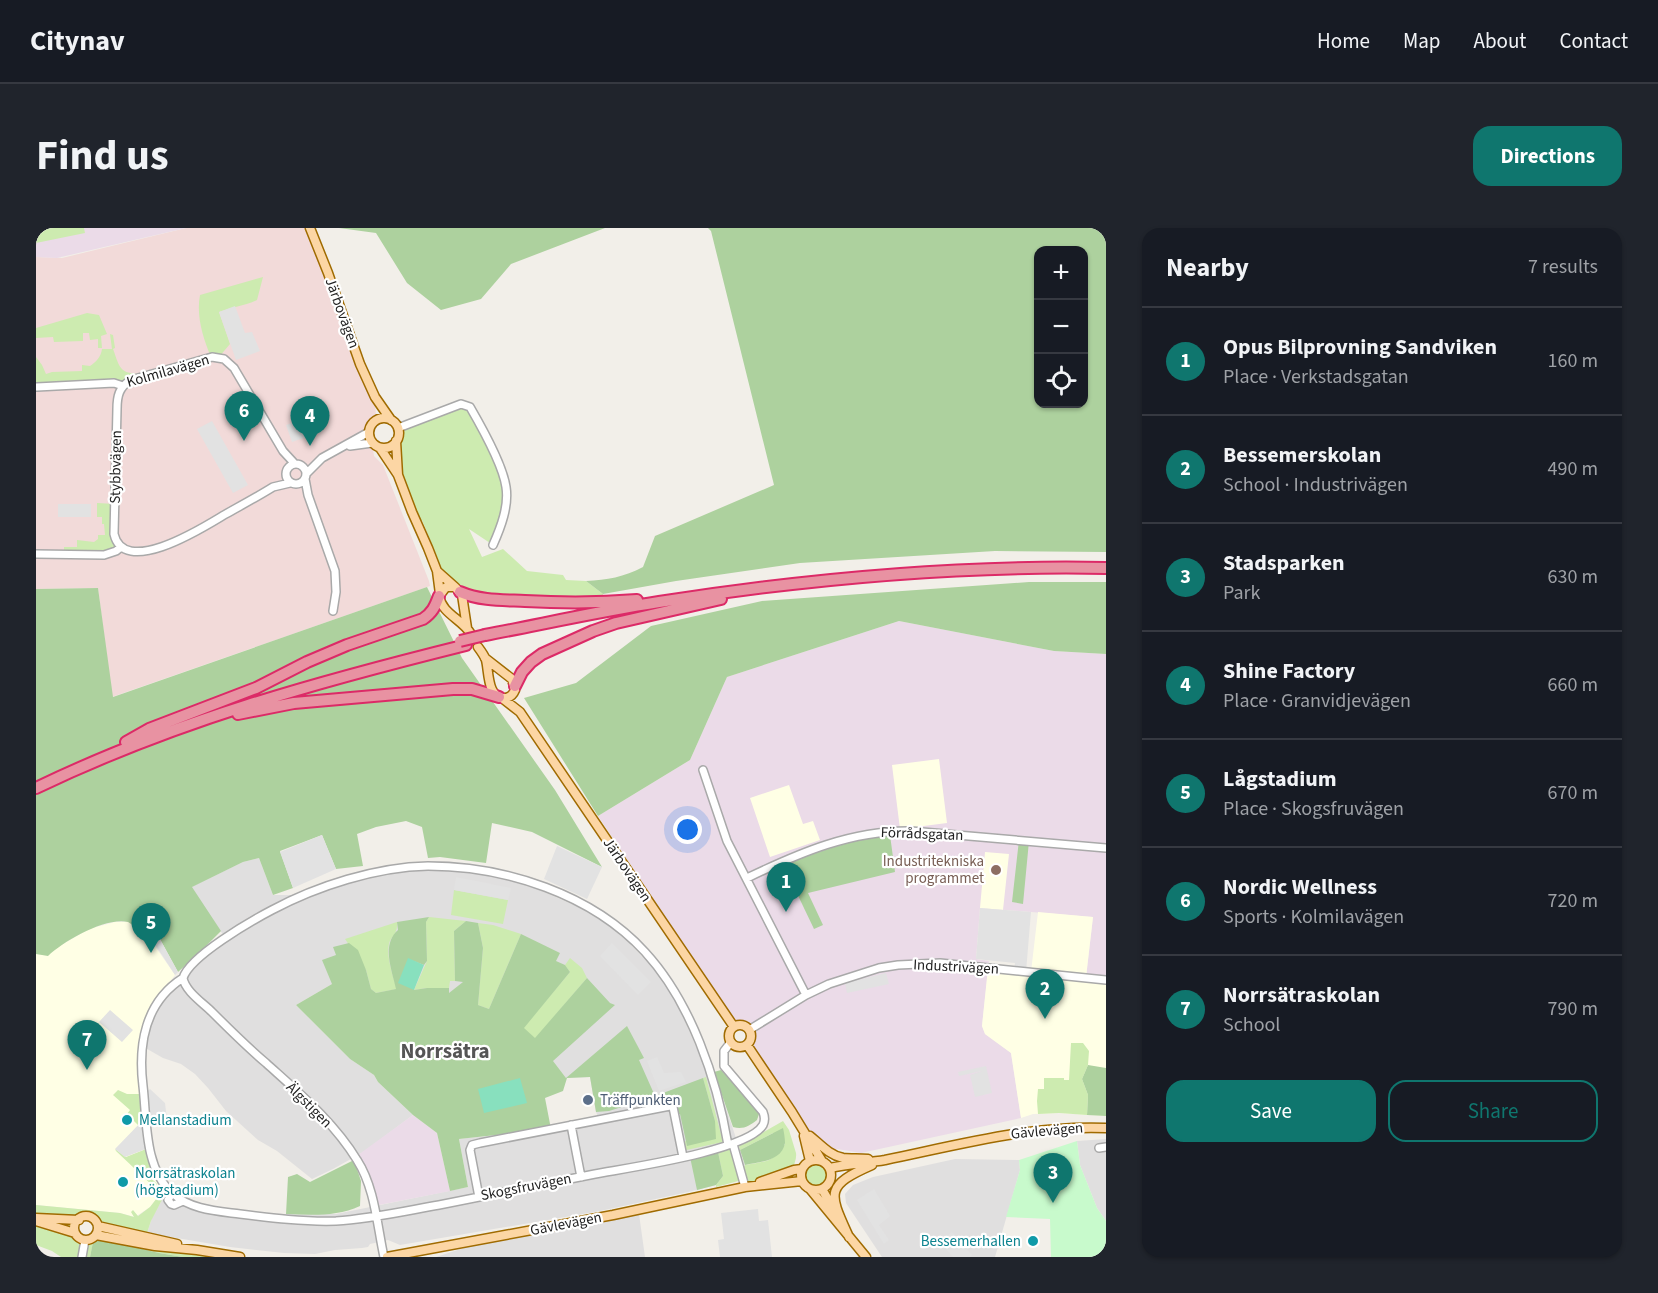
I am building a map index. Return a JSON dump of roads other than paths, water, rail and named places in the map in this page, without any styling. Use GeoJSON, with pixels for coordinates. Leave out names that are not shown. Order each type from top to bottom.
{"type":"FeatureCollection","features":[{"type":"Feature","properties":{"kind":"highway"},"geometry":{"type":"LineString","coordinates":[[124,742],[269,692],[366,665],[634,606],[849,579],[922,573],[1106,568]]}},
{"type":"Feature","properties":{"kind":"highway"},"geometry":{"type":"LineString","coordinates":[[458,589],[479,598],[549,602],[623,601],[727,595],[912,579],[1106,573]]}},
{"type":"Feature","properties":{"kind":"highway"},"geometry":{"type":"LineString","coordinates":[[36,782],[149,729],[256,688],[347,645],[423,619],[435,607],[439,595]]}},
{"type":"Feature","properties":{"kind":"highway"},"geometry":{"type":"LineString","coordinates":[[515,688],[522,672],[531,662],[542,654],[593,631],[727,595]]}},
{"type":"Feature","properties":{"kind":"highway"},"geometry":{"type":"LineString","coordinates":[[36,788],[193,722],[463,643]]}},
{"type":"Feature","properties":{"kind":"highway"},"geometry":{"type":"LineString","coordinates":[[193,722],[294,703],[446,689],[472,689],[500,698]]}},
{"type":"Feature","properties":{"kind":"main road","name":"Järbovägen"},"geometry":{"type":"LineString","coordinates":[[310,228],[360,364],[375,397],[391,420]]}},
{"type":"Feature","properties":{"kind":"main road","name":"Järbovägen"},"geometry":{"type":"LineString","coordinates":[[375,397],[376,420]]}},
{"type":"Feature","properties":{"kind":"main road"},"geometry":{"type":"LineString","coordinates":[[398,475],[396,441],[398,428],[391,420],[384,418],[376,420],[369,428],[369,432],[398,475],[437,571],[442,607],[469,631],[464,600],[458,589],[437,571]]}},
{"type":"Feature","properties":{"kind":"main road"},"geometry":{"type":"LineString","coordinates":[[376,445],[389,447],[396,441]]}},
{"type":"Feature","properties":{"kind":"main road"},"geometry":{"type":"LineString","coordinates":[[439,595],[446,587],[458,589]]}},
{"type":"Feature","properties":{"kind":"main road"},"geometry":{"type":"LineString","coordinates":[[483,641],[485,658],[492,689],[500,698],[510,696],[515,688],[512,679],[485,658]]}},
{"type":"Feature","properties":{"kind":"main road","name":"Järbovägen"},"geometry":{"type":"LineString","coordinates":[[515,688],[520,711],[734,1027]]}},
{"type":"Feature","properties":{"kind":"main road","name":"Järbovägen"},"geometry":{"type":"LineString","coordinates":[[500,698],[520,711]]}},
{"type":"Feature","properties":{"kind":"main road"},"geometry":{"type":"LineString","coordinates":[[743,1026],[749,1030],[751,1038],[747,1045],[739,1047],[732,1042],[730,1034],[734,1027],[743,1026]]}},
{"type":"Feature","properties":{"kind":"main road"},"geometry":{"type":"LineString","coordinates":[[747,1045],[822,1161],[830,1168],[832,1176],[830,1182]]}},
{"type":"Feature","properties":{"kind":"main road","name":"Gävlevägen"},"geometry":{"type":"LineString","coordinates":[[830,1168],[883,1160],[1013,1133],[1062,1128],[1106,1128]]}},
{"type":"Feature","properties":{"kind":"main road"},"geometry":{"type":"LineString","coordinates":[[803,1130],[827,1151],[843,1158],[883,1160]]}},
{"type":"Feature","properties":{"kind":"main road"},"geometry":{"type":"LineString","coordinates":[[803,1130],[810,1161],[822,1161]]}},
{"type":"Feature","properties":{"kind":"main road"},"geometry":{"type":"LineString","coordinates":[[849,1237],[835,1207],[836,1188],[848,1176],[883,1160]]}},
{"type":"Feature","properties":{"kind":"main road","name":"Gävlevägen"},"geometry":{"type":"LineString","coordinates":[[822,1189],[837,1176],[883,1160]]}},
{"type":"Feature","properties":{"kind":"main road","name":"Gävlevägen"},"geometry":{"type":"LineString","coordinates":[[745,1187],[802,1169],[810,1161]]}},
{"type":"Feature","properties":{"kind":"main road"},"geometry":{"type":"LineString","coordinates":[[802,1169],[802,1181],[866,1257]]}},
{"type":"Feature","properties":{"kind":"main road","name":"Gävlevägen"},"geometry":{"type":"LineString","coordinates":[[385,1257],[613,1215],[745,1187],[802,1181]]}},
{"type":"Feature","properties":{"kind":"main road"},"geometry":{"type":"LineString","coordinates":[[810,1189],[822,1189],[849,1237]]}},
{"type":"Feature","properties":{"kind":"main road"},"geometry":{"type":"LineString","coordinates":[[36,1220],[75,1233],[79,1238],[85,1240],[91,1239],[97,1231],[96,1222],[83,1217],[75,1226],[75,1233]]}},
{"type":"Feature","properties":{"kind":"main road"},"geometry":{"type":"LineString","coordinates":[[36,1220],[79,1220]]}},
{"type":"Feature","properties":{"kind":"main road"},"geometry":{"type":"LineString","coordinates":[[97,1231],[158,1239],[197,1250],[240,1257]]}},
{"type":"Feature","properties":{"kind":"street","name":"Kolmilavägen"},"geometry":{"type":"LineString","coordinates":[[38,387],[112,383],[123,386],[131,380],[198,360],[212,357],[222,358],[234,368],[283,451],[297,464]]}},
{"type":"Feature","properties":{"kind":"street","name":"Stybbvägen"},"geometry":{"type":"LineString","coordinates":[[121,547],[116,542],[114,534],[117,399],[123,386]]}},
{"type":"Feature","properties":{"kind":"street"},"geometry":{"type":"LineString","coordinates":[[398,428],[462,404],[470,407],[503,474],[506,486],[505,512],[493,545]]}},
{"type":"Feature","properties":{"kind":"street"},"geometry":{"type":"LineString","coordinates":[[36,554],[104,555],[121,547],[138,551],[173,543],[273,487],[290,466],[322,458],[369,432]]}},
{"type":"Feature","properties":{"kind":"street"},"geometry":{"type":"LineString","coordinates":[[341,448],[376,445]]}},
{"type":"Feature","properties":{"kind":"street","name":"Kolmilavägen"},"geometry":{"type":"LineString","coordinates":[[283,451],[286,472]]}},
{"type":"Feature","properties":{"kind":"street"},"geometry":{"type":"LineString","coordinates":[[273,487],[301,483],[322,458]]}},
{"type":"Feature","properties":{"kind":"street"},"geometry":{"type":"LineString","coordinates":[[297,464],[304,468],[308,495],[335,571],[336,592],[333,611]]}},
{"type":"Feature","properties":{"kind":"street"},"geometry":{"type":"LineString","coordinates":[[286,472],[286,479],[308,495]]}},
{"type":"Feature","properties":{"kind":"street"},"geometry":{"type":"LineString","coordinates":[[703,770],[728,841],[806,995]]}},
{"type":"Feature","properties":{"kind":"street","name":"Förrådsgatan"},"geometry":{"type":"LineString","coordinates":[[747,878],[819,847],[880,831],[911,831],[1106,848]]}},
{"type":"Feature","properties":{"kind":"street","name":"Skogsfruvägen"},"geometry":{"type":"LineString","coordinates":[[732,1042],[724,1051],[724,1066],[763,1112],[765,1118],[758,1131],[731,1144],[683,1157],[581,1177],[376,1217],[337,1221],[278,1219],[202,1208],[183,1201],[172,1193],[154,1167],[150,1151],[141,1058],[145,1030],[150,1016],[172,984],[184,981],[188,969],[212,947],[259,916],[288,901],[345,880],[390,870],[429,866],[488,872],[526,881],[554,891],[597,913],[625,932],[651,959],[677,996],[700,1045],[711,1075],[731,1144],[745,1187]]}},
{"type":"Feature","properties":{"kind":"street","name":"Industrivägen"},"geometry":{"type":"LineString","coordinates":[[749,1030],[806,995],[829,984],[879,968],[940,963],[1106,980]]}},
{"type":"Feature","properties":{"kind":"street","name":"Älgstigen"},"geometry":{"type":"LineString","coordinates":[[184,981],[231,1031],[315,1109],[352,1151],[364,1173],[371,1194],[385,1257]]}},
{"type":"Feature","properties":{"kind":"street"},"geometry":{"type":"LineString","coordinates":[[478,1197],[470,1150],[472,1145],[571,1125],[670,1106],[673,1107],[683,1157]]}},
{"type":"Feature","properties":{"kind":"street"},"geometry":{"type":"LineString","coordinates":[[571,1125],[581,1177]]}},
{"type":"Feature","properties":{"kind":"street"},"geometry":{"type":"LineString","coordinates":[[82,1257],[85,1240]]}},
{"type":"Feature","properties":{"kind":"place","name":"Nordic Wellness"},"geometry":{"type":"Point","coordinates":[244,441]}},
{"type":"Feature","properties":{"kind":"place","name":"Shine Factory"},"geometry":{"type":"Point","coordinates":[310,446]}},
{"type":"Feature","properties":{"kind":"place","name":"Industritekniska programmet"},"geometry":{"type":"Point","coordinates":[996,870]}},
{"type":"Feature","properties":{"kind":"place","name":"Opus Bilprovning Sandviken"},"geometry":{"type":"Point","coordinates":[786,912]}},
{"type":"Feature","properties":{"kind":"place","name":"Lågstadium"},"geometry":{"type":"Point","coordinates":[151,953]}},
{"type":"Feature","properties":{"kind":"place","name":"Bessemerskolan"},"geometry":{"type":"Point","coordinates":[1045,1019]}},
{"type":"Feature","properties":{"kind":"place","name":"Norrsätraskolan"},"geometry":{"type":"Point","coordinates":[87,1070]}},
{"type":"Feature","properties":{"kind":"place","name":"Träffpunkten"},"geometry":{"type":"Point","coordinates":[588,1100]}},
{"type":"Feature","properties":{"kind":"place","name":"Mellanstadium"},"geometry":{"type":"Point","coordinates":[127,1120]}},
{"type":"Feature","properties":{"kind":"place","name":"Norrsätraskolan (högstadium)"},"geometry":{"type":"Point","coordinates":[123,1182]}},
{"type":"Feature","properties":{"kind":"place","name":"Stadsparken"},"geometry":{"type":"Point","coordinates":[1053,1203]}},
{"type":"Feature","properties":{"kind":"place","name":"Bessemerhallen"},"geometry":{"type":"Point","coordinates":[1033,1241]}},
{"type":"Feature","properties":{"kind":"district","name":"Norrsätra"},"geometry":{"type":"Point","coordinates":[445,1051]}}]}
